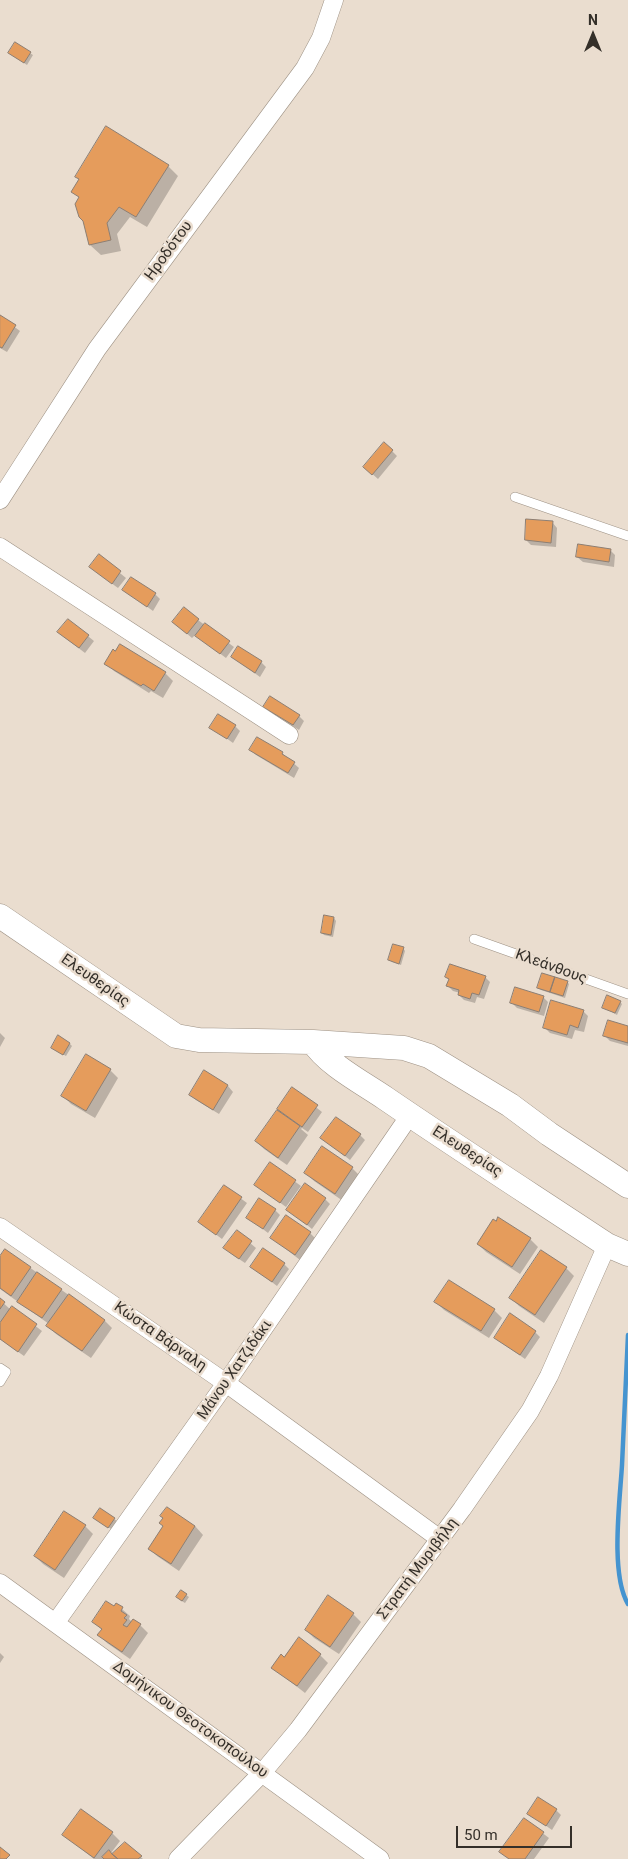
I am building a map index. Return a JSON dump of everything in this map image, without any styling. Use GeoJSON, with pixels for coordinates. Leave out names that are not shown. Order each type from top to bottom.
{"type":"FeatureCollection","features":[{"type":"Feature","properties":{"kind":"street","name":"Ηροδότου"},"geometry":{"type":"LineString","coordinates":[[0,500],[97,349],[305,68],[321,38],[334,0]]}},
{"type":"Feature","properties":{"kind":"street"},"geometry":{"type":"LineString","coordinates":[[0,547],[289,735]]}},
{"type":"Feature","properties":{"kind":"street","name":"Ελευθερίας"},"geometry":{"type":"LineString","coordinates":[[0,916],[176,1036],[199,1040],[313,1042],[404,1048],[429,1056],[510,1105],[549,1134],[628,1186]]}},
{"type":"Feature","properties":{"kind":"street","name":"Ελευθερίας"},"geometry":{"type":"LineString","coordinates":[[313,1042],[324,1055],[337,1065],[410,1115],[618,1249]]}},
{"type":"Feature","properties":{"kind":"street","name":"Μάνου Χατζιδάκι"},"geometry":{"type":"LineString","coordinates":[[56,1622],[226,1383],[410,1115]]}},
{"type":"Feature","properties":{"kind":"street","name":"Κώστα Βάρναλη"},"geometry":{"type":"LineString","coordinates":[[0,1226],[226,1383],[440,1539]]}},
{"type":"Feature","properties":{"kind":"street","name":"Στρατή Μυριβήλη"},"geometry":{"type":"LineString","coordinates":[[178,1859],[262,1773],[324,1695],[440,1539],[530,1412],[618,1249]]}},
{"type":"Feature","properties":{"kind":"street","name":"Δομήνικου Θεοτοκοπούλου"},"geometry":{"type":"LineString","coordinates":[[0,1583],[380,1859]]}},
{"type":"Feature","properties":{"kind":"lane"},"geometry":{"type":"LineString","coordinates":[[515,497],[628,536]]}},
{"type":"Feature","properties":{"kind":"lane","name":"Κλεάνθους"},"geometry":{"type":"LineString","coordinates":[[474,939],[628,994]]}},
{"type":"Feature","properties":{"kind":"lane"},"geometry":{"type":"LineString","coordinates":[[0,1368],[6,1372],[0,1382]]}},
{"type":"Feature","properties":{"kind":"building"},"geometry":{"type":"Polygon","coordinates":[[[15,42],[31,52],[24,63],[8,53],[15,42]]]}},
{"type":"Feature","properties":{"kind":"building"},"geometry":{"type":"Polygon","coordinates":[[[106,126],[169,165],[136,217],[119,207],[107,223],[111,240],[89,245],[83,221],[79,217],[75,204],[79,197],[71,192],[79,179],[75,177],[106,126]]]}},
{"type":"Feature","properties":{"kind":"building"},"geometry":{"type":"Polygon","coordinates":[[[0,315],[16,325],[2,348],[0,347],[0,315]]]}},
{"type":"Feature","properties":{"kind":"building"},"geometry":{"type":"Polygon","coordinates":[[[384,442],[393,450],[372,475],[363,467],[384,442]]]}},
{"type":"Feature","properties":{"kind":"building"},"geometry":{"type":"Polygon","coordinates":[[[526,519],[553,521],[551,543],[525,540],[526,519]]]}},
{"type":"Feature","properties":{"kind":"building"},"geometry":{"type":"Polygon","coordinates":[[[578,544],[611,549],[609,562],[576,557],[578,544]]]}},
{"type":"Feature","properties":{"kind":"building"},"geometry":{"type":"Polygon","coordinates":[[[99,554],[121,571],[112,584],[89,567],[99,554]]]}},
{"type":"Feature","properties":{"kind":"building"},"geometry":{"type":"Polygon","coordinates":[[[131,577],[156,593],[147,607],[122,590],[131,577]]]}},
{"type":"Feature","properties":{"kind":"building"},"geometry":{"type":"Polygon","coordinates":[[[184,607],[199,619],[187,634],[172,622],[184,607]]]}},
{"type":"Feature","properties":{"kind":"building"},"geometry":{"type":"Polygon","coordinates":[[[68,619],[89,635],[79,648],[57,632],[68,619]]]}},
{"type":"Feature","properties":{"kind":"building"},"geometry":{"type":"Polygon","coordinates":[[[205,623],[230,641],[220,654],[195,636],[205,623]]]}},
{"type":"Feature","properties":{"kind":"building"},"geometry":{"type":"Polygon","coordinates":[[[120,644],[166,672],[154,691],[143,684],[141,686],[104,664],[113,649],[115,651],[120,644]]]}},
{"type":"Feature","properties":{"kind":"building"},"geometry":{"type":"Polygon","coordinates":[[[238,646],[262,661],[255,673],[231,657],[238,646]]]}},
{"type":"Feature","properties":{"kind":"building"},"geometry":{"type":"Polygon","coordinates":[[[270,696],[300,715],[293,725],[263,707],[270,696]]]}},
{"type":"Feature","properties":{"kind":"building"},"geometry":{"type":"Polygon","coordinates":[[[218,714],[236,725],[227,739],[209,728],[218,714]]]}},
{"type":"Feature","properties":{"kind":"building"},"geometry":{"type":"Polygon","coordinates":[[[257,737],[283,752],[282,754],[295,762],[288,773],[249,750],[257,737]]]}},
{"type":"Feature","properties":{"kind":"building"},"geometry":{"type":"Polygon","coordinates":[[[324,915],[334,917],[331,935],[321,933],[324,915]]]}},
{"type":"Feature","properties":{"kind":"building"},"geometry":{"type":"Polygon","coordinates":[[[393,944],[404,947],[399,964],[388,960],[393,944]]]}},
{"type":"Feature","properties":{"kind":"building"},"geometry":{"type":"Polygon","coordinates":[[[450,964],[486,976],[479,995],[472,993],[470,999],[458,995],[459,990],[446,986],[449,979],[445,977],[450,964]]]}},
{"type":"Feature","properties":{"kind":"building"},"geometry":{"type":"Polygon","coordinates":[[[542,973],[555,977],[550,992],[537,988],[542,973]]]}},
{"type":"Feature","properties":{"kind":"building"},"geometry":{"type":"Polygon","coordinates":[[[555,977],[568,981],[563,996],[550,992],[555,977]]]}},
{"type":"Feature","properties":{"kind":"building"},"geometry":{"type":"Polygon","coordinates":[[[515,987],[544,996],[539,1012],[510,1003],[515,987]]]}},
{"type":"Feature","properties":{"kind":"building"},"geometry":{"type":"Polygon","coordinates":[[[607,995],[621,1001],[615,1013],[602,1008],[607,995]]]}},
{"type":"Feature","properties":{"kind":"building"},"geometry":{"type":"Polygon","coordinates":[[[551,1000],[584,1010],[578,1028],[570,1025],[567,1035],[543,1028],[551,1000]]]}},
{"type":"Feature","properties":{"kind":"building"},"geometry":{"type":"Polygon","coordinates":[[[608,1020],[628,1026],[628,1043],[603,1036],[608,1020]]]}},
{"type":"Feature","properties":{"kind":"building"},"geometry":{"type":"Polygon","coordinates":[[[58,1035],[70,1043],[63,1055],[51,1048],[58,1035]]]}},
{"type":"Feature","properties":{"kind":"building"},"geometry":{"type":"Polygon","coordinates":[[[86,1054],[111,1069],[86,1111],[61,1096],[86,1054]]]}},
{"type":"Feature","properties":{"kind":"building"},"geometry":{"type":"Polygon","coordinates":[[[204,1070],[228,1085],[213,1110],[189,1095],[204,1070]]]}},
{"type":"Feature","properties":{"kind":"building"},"geometry":{"type":"Polygon","coordinates":[[[292,1087],[318,1105],[302,1127],[277,1109],[292,1087]]]}},
{"type":"Feature","properties":{"kind":"building"},"geometry":{"type":"Polygon","coordinates":[[[277,1110],[300,1126],[278,1158],[255,1141],[277,1110]]]}},
{"type":"Feature","properties":{"kind":"building"},"geometry":{"type":"Polygon","coordinates":[[[336,1117],[361,1134],[345,1156],[320,1138],[336,1117]]]}},
{"type":"Feature","properties":{"kind":"building"},"geometry":{"type":"Polygon","coordinates":[[[322,1146],[353,1167],[335,1194],[304,1173],[322,1146]]]}},
{"type":"Feature","properties":{"kind":"building"},"geometry":{"type":"Polygon","coordinates":[[[270,1162],[296,1180],[280,1203],[254,1185],[270,1162]]]}},
{"type":"Feature","properties":{"kind":"building"},"geometry":{"type":"Polygon","coordinates":[[[305,1183],[326,1198],[307,1225],[286,1210],[305,1183]]]}},
{"type":"Feature","properties":{"kind":"building"},"geometry":{"type":"Polygon","coordinates":[[[224,1185],[242,1197],[216,1235],[198,1222],[224,1185]]]}},
{"type":"Feature","properties":{"kind":"building"},"geometry":{"type":"Polygon","coordinates":[[[259,1198],[276,1209],[263,1229],[246,1218],[259,1198]]]}},
{"type":"Feature","properties":{"kind":"building"},"geometry":{"type":"Polygon","coordinates":[[[286,1215],[311,1232],[295,1255],[270,1238],[286,1215]]]}},
{"type":"Feature","properties":{"kind":"building"},"geometry":{"type":"Polygon","coordinates":[[[498,1217],[531,1238],[512,1267],[477,1244],[493,1219],[496,1221],[498,1217]]]}},
{"type":"Feature","properties":{"kind":"building"},"geometry":{"type":"Polygon","coordinates":[[[237,1230],[252,1241],[239,1259],[223,1248],[237,1230]]]}},
{"type":"Feature","properties":{"kind":"building"},"geometry":{"type":"Polygon","coordinates":[[[263,1248],[285,1263],[272,1282],[250,1267],[263,1248]]]}},
{"type":"Feature","properties":{"kind":"building"},"geometry":{"type":"Polygon","coordinates":[[[5,1249],[31,1267],[11,1296],[0,1288],[0,1256],[5,1249]]]}},
{"type":"Feature","properties":{"kind":"building"},"geometry":{"type":"Polygon","coordinates":[[[541,1250],[567,1267],[535,1315],[509,1298],[541,1250]]]}},
{"type":"Feature","properties":{"kind":"building"},"geometry":{"type":"Polygon","coordinates":[[[37,1272],[62,1289],[42,1318],[17,1302],[37,1272]]]}},
{"type":"Feature","properties":{"kind":"building"},"geometry":{"type":"Polygon","coordinates":[[[449,1280],[495,1309],[481,1331],[434,1302],[449,1280]]]}},
{"type":"Feature","properties":{"kind":"building"},"geometry":{"type":"Polygon","coordinates":[[[69,1294],[105,1320],[82,1351],[46,1326],[69,1294]]]}},
{"type":"Feature","properties":{"kind":"building"},"geometry":{"type":"Polygon","coordinates":[[[0,1298],[5,1302],[0,1309],[0,1298]]]}},
{"type":"Feature","properties":{"kind":"building"},"geometry":{"type":"Polygon","coordinates":[[[12,1306],[37,1324],[18,1352],[0,1339],[0,1323],[12,1306]]]}},
{"type":"Feature","properties":{"kind":"building"},"geometry":{"type":"Polygon","coordinates":[[[510,1313],[536,1331],[520,1355],[494,1338],[510,1313]]]}},
{"type":"Feature","properties":{"kind":"building"},"geometry":{"type":"Polygon","coordinates":[[[167,1507],[195,1526],[171,1564],[148,1549],[163,1526],[159,1523],[163,1518],[160,1516],[167,1507]]]}},
{"type":"Feature","properties":{"kind":"building"},"geometry":{"type":"Polygon","coordinates":[[[100,1508],[115,1518],[108,1528],[93,1518],[100,1508]]]}},
{"type":"Feature","properties":{"kind":"building"},"geometry":{"type":"Polygon","coordinates":[[[64,1511],[86,1525],[55,1570],[34,1556],[64,1511]]]}},
{"type":"Feature","properties":{"kind":"building"},"geometry":{"type":"Polygon","coordinates":[[[181,1590],[187,1594],[182,1601],[176,1597],[181,1590]]]}},
{"type":"Feature","properties":{"kind":"building"},"geometry":{"type":"Polygon","coordinates":[[[328,1595],[354,1613],[330,1647],[305,1630],[328,1595]]]}},
{"type":"Feature","properties":{"kind":"building"},"geometry":{"type":"Polygon","coordinates":[[[106,1601],[114,1606],[116,1603],[123,1607],[121,1611],[127,1615],[124,1618],[127,1620],[123,1625],[127,1627],[133,1619],[141,1624],[122,1652],[97,1635],[102,1629],[92,1622],[106,1601]]]}},
{"type":"Feature","properties":{"kind":"building"},"geometry":{"type":"Polygon","coordinates":[[[299,1637],[321,1654],[297,1686],[271,1668],[281,1654],[284,1657],[299,1637]]]}},
{"type":"Feature","properties":{"kind":"building"},"geometry":{"type":"Polygon","coordinates":[[[538,1797],[557,1809],[546,1826],[527,1814],[538,1797]]]}},
{"type":"Feature","properties":{"kind":"building"},"geometry":{"type":"Polygon","coordinates":[[[81,1809],[113,1832],[94,1858],[62,1835],[81,1809]]]}},
{"type":"Feature","properties":{"kind":"building"},"geometry":{"type":"Polygon","coordinates":[[[524,1818],[544,1832],[525,1859],[509,1859],[499,1852],[524,1818]]]}},
{"type":"Feature","properties":{"kind":"building"},"geometry":{"type":"Polygon","coordinates":[[[125,1842],[142,1856],[138,1859],[118,1859],[112,1854],[125,1842]]]}},
{"type":"Feature","properties":{"kind":"building"},"geometry":{"type":"Polygon","coordinates":[[[0,1847],[10,1855],[6,1859],[0,1859],[0,1847]]]}},
{"type":"Feature","properties":{"kind":"building"},"geometry":{"type":"Polygon","coordinates":[[[109,1850],[118,1859],[104,1859],[102,1857],[109,1850]]]}},
{"type":"Feature","properties":{"kind":"waterway"},"geometry":{"type":"LineString","coordinates":[[628,1335],[618,1516],[619,1575],[622,1591],[628,1604]]}}]}
